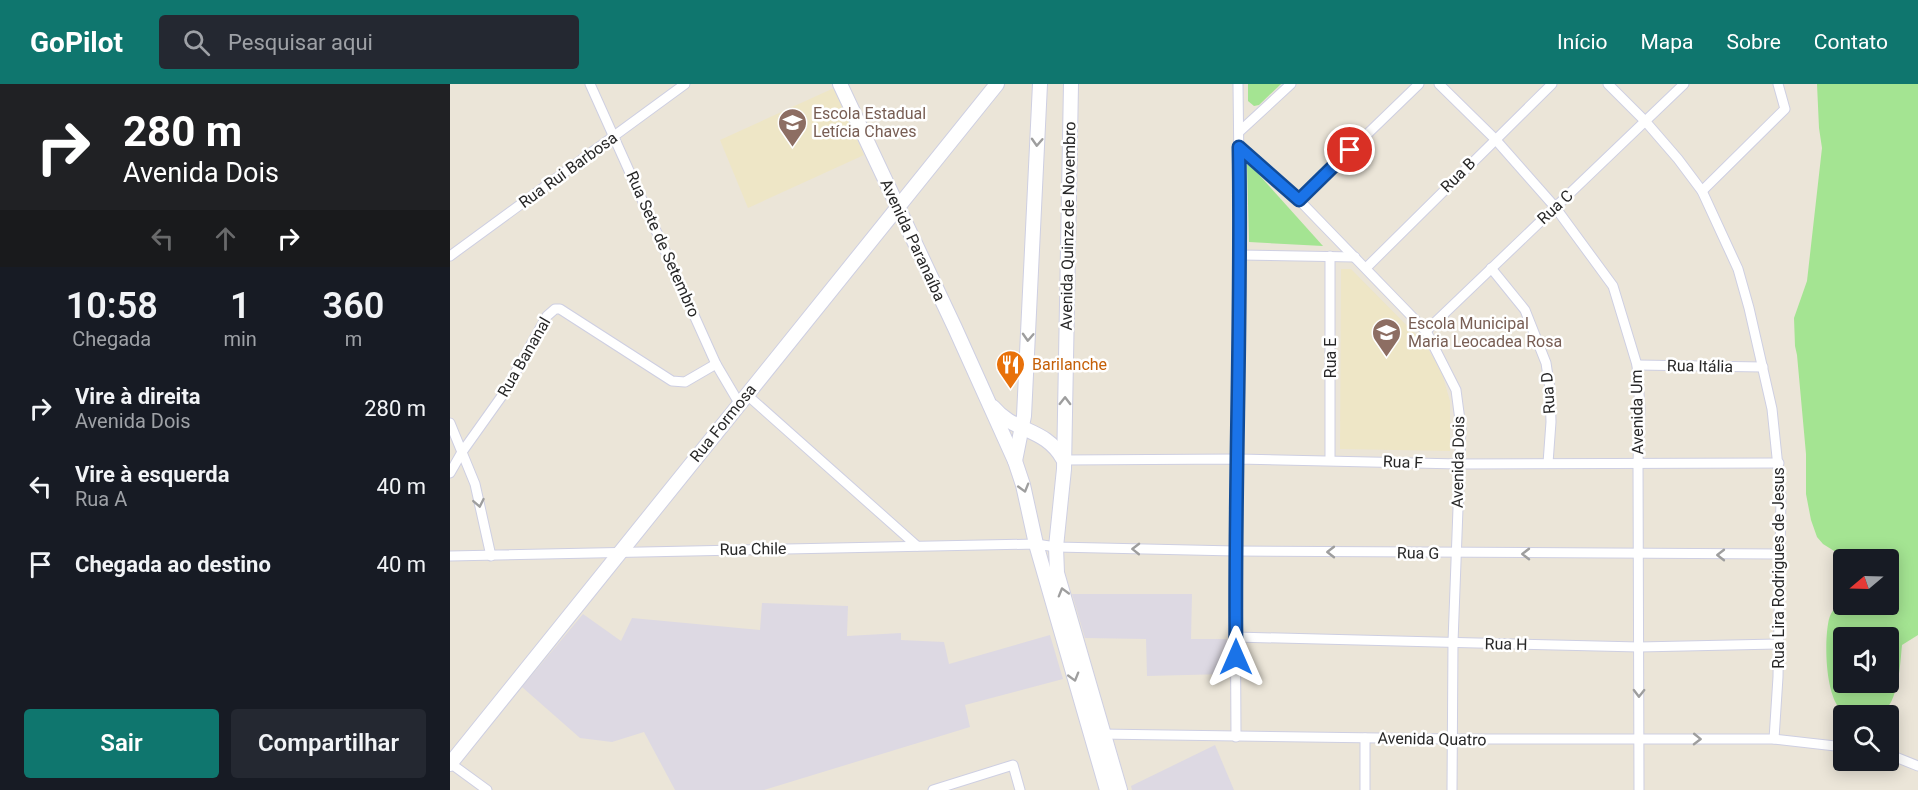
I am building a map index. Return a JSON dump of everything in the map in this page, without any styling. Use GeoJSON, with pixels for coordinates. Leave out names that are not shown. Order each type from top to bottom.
{"type":"FeatureCollection","features":[{"type":"Feature","properties":{"kind":"street","name":"Rua Sete de Setembro"},"geometry":{"type":"LineString","coordinates":[[591,84],[716,364],[742,398],[917,546]]}},
{"type":"Feature","properties":{"kind":"street","name":"Rua Rui Barbosa"},"geometry":{"type":"LineString","coordinates":[[450,256],[685,84]]}},
{"type":"Feature","properties":{"kind":"street","name":"Avenida Paranaíba"},"geometry":{"type":"LineString","coordinates":[[840,84],[985,396]]}},
{"type":"Feature","properties":{"kind":"street","name":"Rua Formosa"},"geometry":{"type":"LineString","coordinates":[[450,764],[742,398],[997,84]]}},
{"type":"Feature","properties":{"kind":"street","name":"Avenida Quinze de Novembro"},"geometry":{"type":"LineString","coordinates":[[1014,461],[1023,427],[1040,84]]}},
{"type":"Feature","properties":{"kind":"street","name":"Avenida Quinze de Novembro"},"geometry":{"type":"LineString","coordinates":[[1071,84],[1064,460],[1056,547],[1058,573],[1107,790]]}},
{"type":"Feature","properties":{"kind":"street"},"geometry":{"type":"LineString","coordinates":[[1236,737],[1235,552],[1240,255],[1238,84]]}},
{"type":"Feature","properties":{"kind":"street"},"geometry":{"type":"LineString","coordinates":[[1239,132],[1291,84]]}},
{"type":"Feature","properties":{"kind":"street"},"geometry":{"type":"LineString","coordinates":[[1299,200],[1419,84]]}},
{"type":"Feature","properties":{"kind":"street","name":"Avenida Um"},"geometry":{"type":"LineString","coordinates":[[1438,84],[1495,138],[1555,207],[1613,286],[1638,365],[1640,790]]}},
{"type":"Feature","properties":{"kind":"street","name":"Rua B"},"geometry":{"type":"LineString","coordinates":[[1366,268],[1552,84]]}},
{"type":"Feature","properties":{"kind":"street","name":"Rua Lira Rodrigues de Jesus"},"geometry":{"type":"LineString","coordinates":[[1608,84],[1646,122],[1678,159],[1702,192],[1738,269],[1763,367],[1772,409],[1781,496],[1774,739]]}},
{"type":"Feature","properties":{"kind":"street","name":"Rua C"},"geometry":{"type":"LineString","coordinates":[[1426,331],[1684,84]]}},
{"type":"Feature","properties":{"kind":"street"},"geometry":{"type":"LineString","coordinates":[[1702,192],[1785,109],[1778,84]]}},
{"type":"Feature","properties":{"kind":"street","name":"Avenida Dois"},"geometry":{"type":"LineString","coordinates":[[1239,147],[1299,200],[1426,331],[1459,402],[1461,428],[1453,642],[1452,790]]}},
{"type":"Feature","properties":{"kind":"street"},"geometry":{"type":"LineString","coordinates":[[1240,255],[1355,257]]}},
{"type":"Feature","properties":{"kind":"street","name":"Rua E"},"geometry":{"type":"LineString","coordinates":[[1330,256],[1330,460]]}},
{"type":"Feature","properties":{"kind":"street","name":"Rua D"},"geometry":{"type":"LineString","coordinates":[[1491,268],[1525,310],[1546,363],[1551,422],[1548,463]]}},
{"type":"Feature","properties":{"kind":"street","name":"Rua Bananal"},"geometry":{"type":"LineString","coordinates":[[450,473],[462,452],[504,393],[547,316],[555,309],[560,309],[672,381],[685,382],[716,364]]}},
{"type":"Feature","properties":{"kind":"street","name":"Rua Itália"},"geometry":{"type":"LineString","coordinates":[[1638,365],[1763,367]]}},
{"type":"Feature","properties":{"kind":"street","name":"Avenida Quinze de Novembro"},"geometry":{"type":"LineString","coordinates":[[985,396],[1026,494],[1036,544],[1096,734],[1120,790]]}},
{"type":"Feature","properties":{"kind":"street"},"geometry":{"type":"LineString","coordinates":[[985,396],[1000,415],[1051,442],[1064,460]]}},
{"type":"Feature","properties":{"kind":"street"},"geometry":{"type":"LineString","coordinates":[[450,423],[475,484],[491,556]]}},
{"type":"Feature","properties":{"kind":"street","name":"Rua F"},"geometry":{"type":"LineString","coordinates":[[1064,460],[1238,459],[1459,464],[1779,463]]}},
{"type":"Feature","properties":{"kind":"street","name":"Rua Chile"},"geometry":{"type":"LineString","coordinates":[[450,556],[1036,544],[1056,547]]}},
{"type":"Feature","properties":{"kind":"street","name":"Rua G"},"geometry":{"type":"LineString","coordinates":[[1056,547],[1235,552],[1779,554]]}},
{"type":"Feature","properties":{"kind":"street","name":"Rua H"},"geometry":{"type":"LineString","coordinates":[[1235,638],[1639,647],[1777,644]]}},
{"type":"Feature","properties":{"kind":"street","name":"Avenida Quatro"},"geometry":{"type":"LineString","coordinates":[[1096,734],[1452,740],[1774,739],[1833,746]]}},
{"type":"Feature","properties":{"kind":"street"},"geometry":{"type":"LineString","coordinates":[[1365,738],[1365,790]]}},
{"type":"Feature","properties":{"kind":"street"},"geometry":{"type":"LineString","coordinates":[[1899,758],[1918,766]]}},
{"type":"Feature","properties":{"kind":"street"},"geometry":{"type":"LineString","coordinates":[[450,764],[487,790]]}},
{"type":"Feature","properties":{"kind":"street"},"geometry":{"type":"LineString","coordinates":[[933,790],[1012,765],[1020,790]]}},
{"type":"Feature","properties":{"kind":"shaded area","name":"Escola Estadual Letícia Chaves"},"geometry":{"type":"Polygon","coordinates":[[[834,88],[864,155],[748,208],[720,140],[834,88]]]}},
{"type":"Feature","properties":{"kind":"shaded area","name":"Escola Municipal Maria Leocadea Rosa"},"geometry":{"type":"Polygon","coordinates":[[[1341,269],[1351,269],[1425,344],[1441,370],[1450,401],[1450,451],[1340,449],[1341,269]]]}},
{"type":"Feature","properties":{"kind":"shaded area"},"geometry":{"type":"Polygon","coordinates":[[[1072,594],[1192,594],[1191,639],[1227,639],[1226,674],[1147,676],[1146,639],[1085,638],[1072,594]]]}},
{"type":"Feature","properties":{"kind":"shaded area"},"geometry":{"type":"Polygon","coordinates":[[[762,603],[848,606],[847,636],[901,633],[901,640],[944,642],[949,664],[1050,635],[1063,679],[965,705],[970,727],[764,790],[675,790],[644,732],[612,742],[580,738],[522,687],[583,614],[621,641],[632,618],[760,630],[762,603]]]}},
{"type":"Feature","properties":{"kind":"shaded area"},"geometry":{"type":"Polygon","coordinates":[[[1215,745],[1234,790],[1132,790],[1131,786],[1215,745]]]}},
{"type":"Feature","properties":{"kind":"green space"},"geometry":{"type":"Polygon","coordinates":[[[1248,84],[1281,84],[1259,105],[1254,106],[1248,101],[1248,84]]]}},
{"type":"Feature","properties":{"kind":"green space"},"geometry":{"type":"Polygon","coordinates":[[[1817,84],[1918,84],[1918,635],[1902,645],[1899,674],[1899,627],[1833,627],[1833,693],[1895,693],[1889,705],[1838,705],[1831,691],[1827,666],[1827,628],[1833,611],[1833,615],[1899,615],[1899,549],[1833,550],[1817,537],[1806,494],[1806,454],[1794,318],[1807,281],[1822,148],[1817,84]]]}},
{"type":"Feature","properties":{"kind":"green space"},"geometry":{"type":"Polygon","coordinates":[[[1247,164],[1253,168],[1323,246],[1249,242],[1247,164]]]}},
{"type":"Feature","properties":{"kind":"place","name":"Escola Estadual Letícia Chaves"},"geometry":{"type":"Point","coordinates":[792,148]}},
{"type":"Feature","properties":{"kind":"place","name":"Escola Municipal Maria Leocadea Rosa"},"geometry":{"type":"Point","coordinates":[1387,358]}},
{"type":"Feature","properties":{"kind":"place","name":"Barilanche"},"geometry":{"type":"Point","coordinates":[1011,390]}},
{"type":"Feature","properties":{"kind":"route"},"geometry":{"type":"LineString","coordinates":[[1236,657],[1239,147],[1299,200],[1350,150]]}}]}
